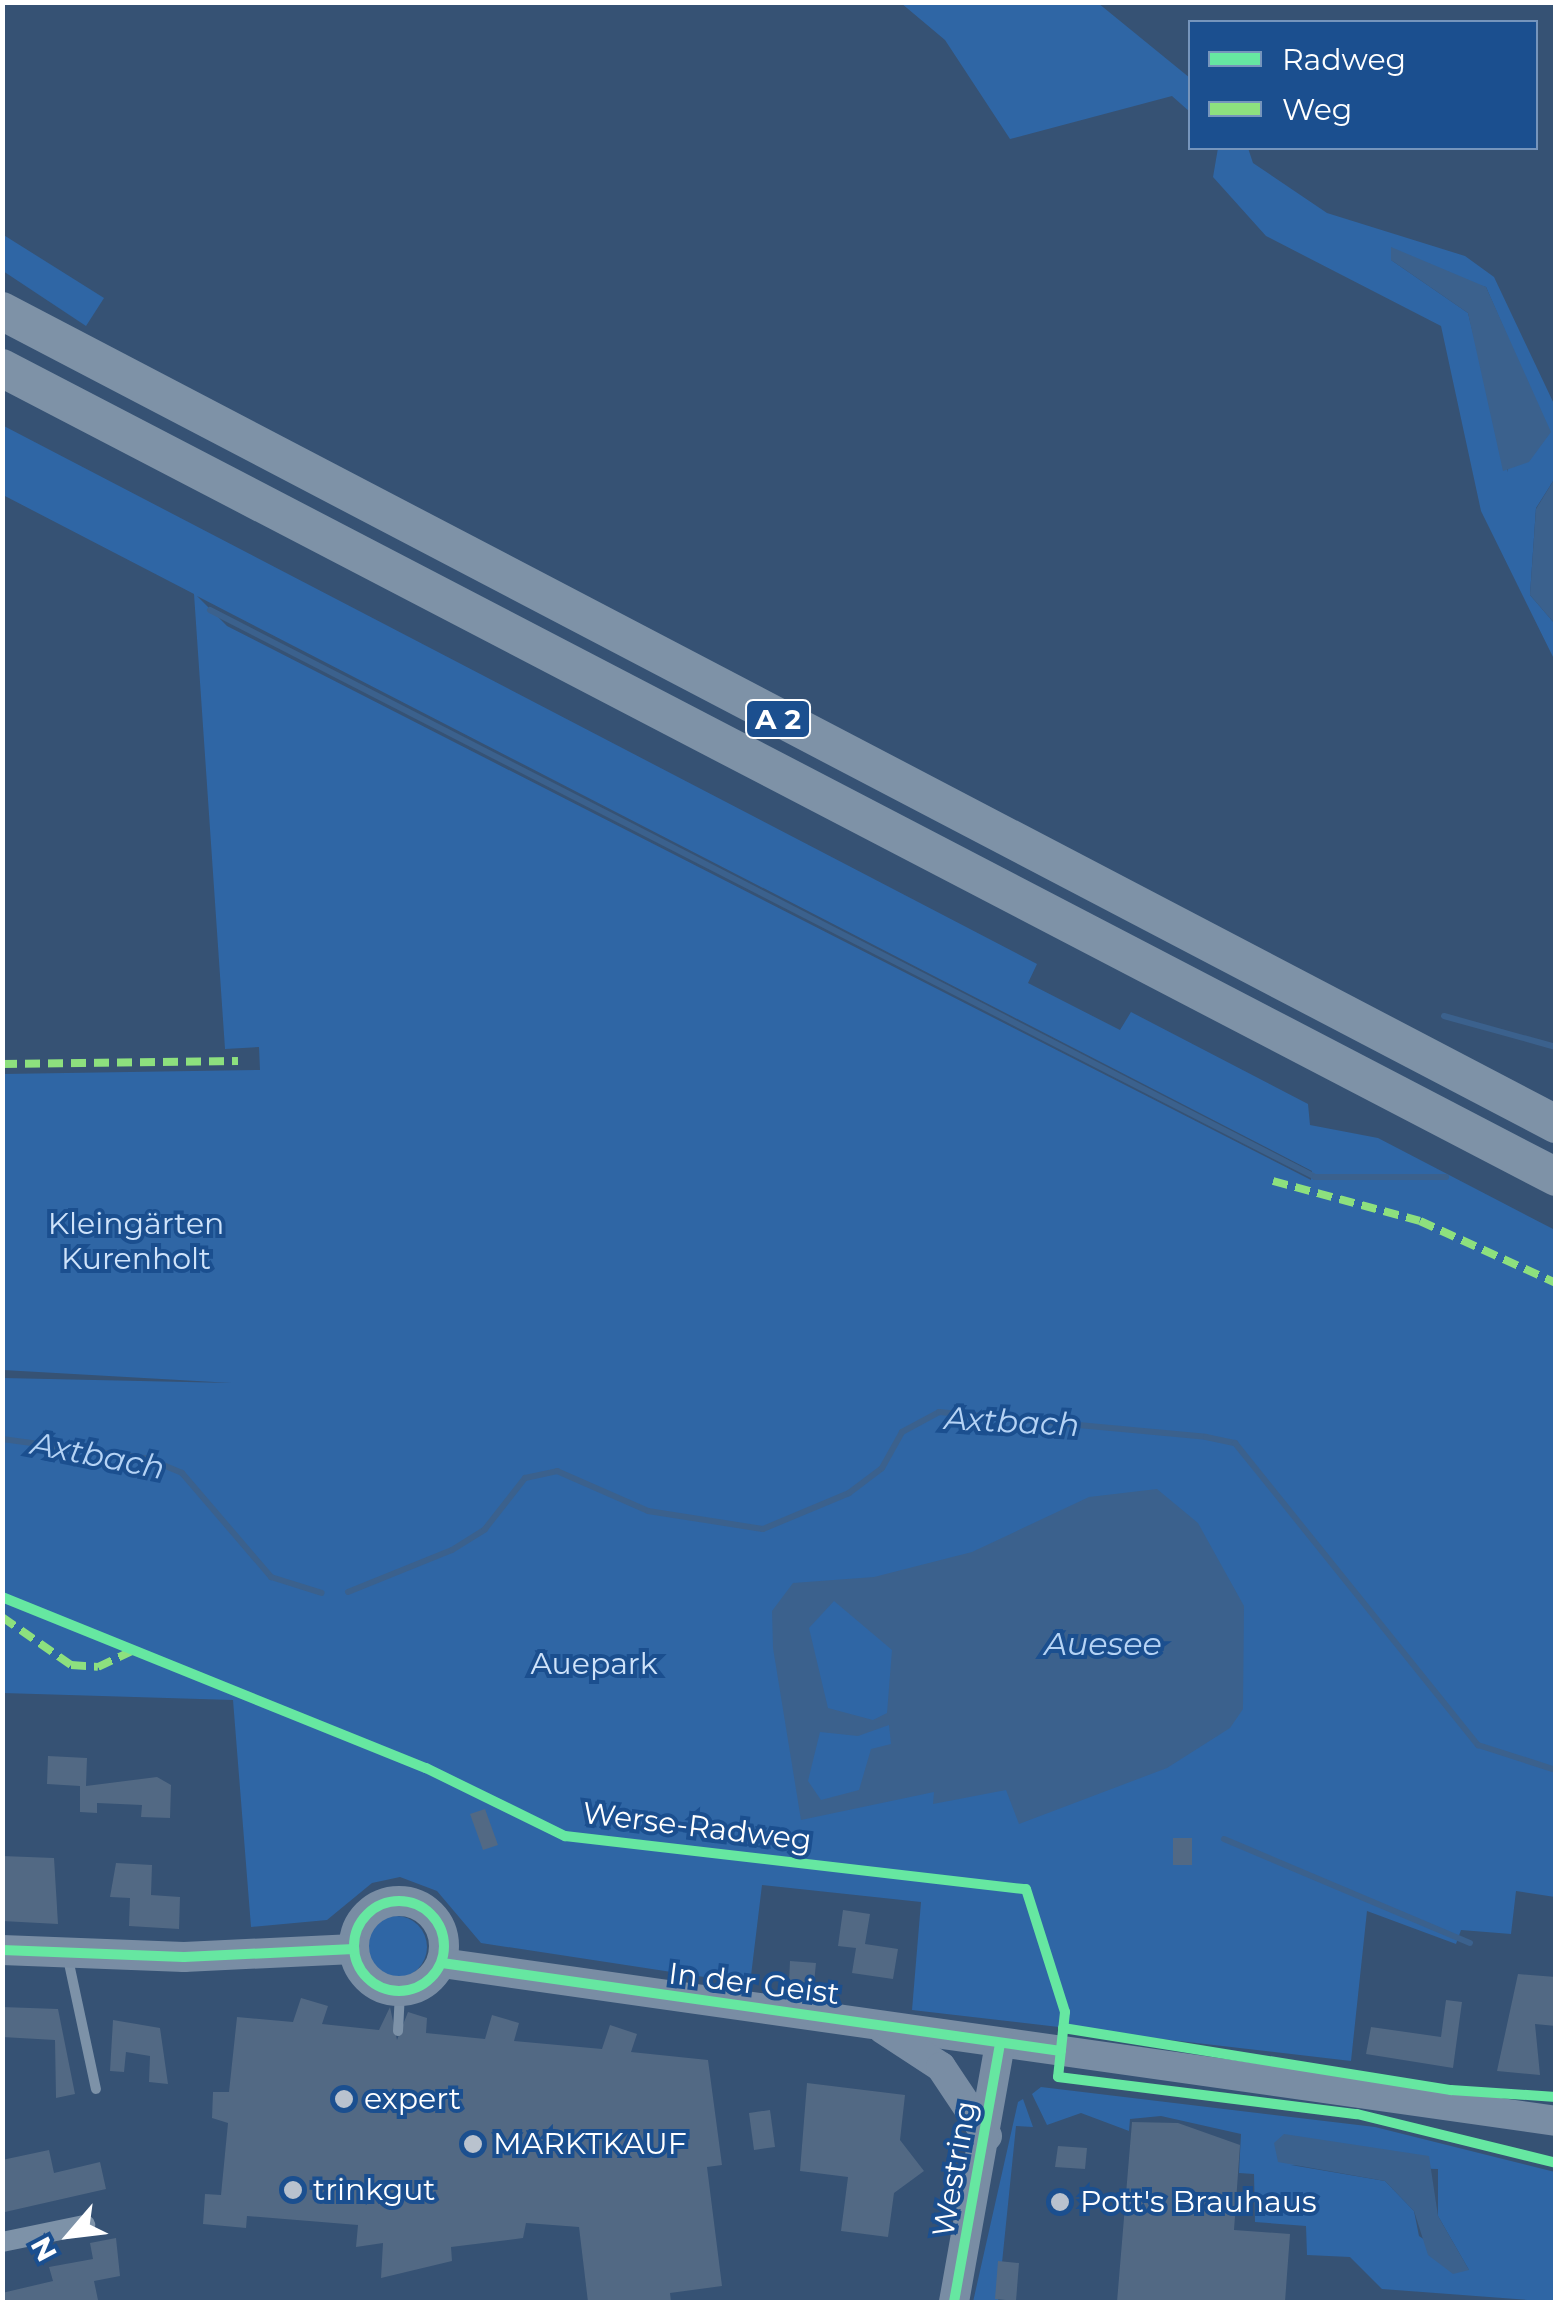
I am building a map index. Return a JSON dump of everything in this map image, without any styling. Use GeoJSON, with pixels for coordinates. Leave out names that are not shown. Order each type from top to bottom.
{"type":"FeatureCollection","features":[{"type":"Feature","properties":{"kind":"highway","name":"A 2"},"geometry":{"type":"LineString","coordinates":[[2,311],[1556,1124]]}},
{"type":"Feature","properties":{"kind":"highway","name":"A 2"},"geometry":{"type":"LineString","coordinates":[[2,368],[1556,1177]]}},
{"type":"Feature","properties":{"kind":"main road"},"geometry":{"type":"LineString","coordinates":[[400,1900],[434,1915],[442,1963],[425,1984],[400,1992],[364,1974],[354,1949],[366,1914],[400,1900]]}},
{"type":"Feature","properties":{"kind":"main road"},"geometry":{"type":"LineString","coordinates":[[2,1950],[67,1953],[354,1949]]}},
{"type":"Feature","properties":{"kind":"main road","name":"In der Geist"},"geometry":{"type":"LineString","coordinates":[[442,1963],[1542,2119],[1556,2134]]}},
{"type":"Feature","properties":{"kind":"main road","name":"Westring"},"geometry":{"type":"LineString","coordinates":[[876,2025],[941,2067],[987,2136]]}},
{"type":"Feature","properties":{"kind":"main road","name":"Westring"},"geometry":{"type":"LineString","coordinates":[[954,2302],[987,2136],[1000,2043]]}},
{"type":"Feature","properties":{"kind":"street"},"geometry":{"type":"LineString","coordinates":[[2,2242],[84,2224]]}},
{"type":"Feature","properties":{"kind":"lane"},"geometry":{"type":"LineString","coordinates":[[67,1953],[96,2088]]}},
{"type":"Feature","properties":{"kind":"lane"},"geometry":{"type":"LineString","coordinates":[[398,2031],[400,1992]]}},
{"type":"Feature","properties":{"kind":"green space"},"geometry":{"type":"Polygon","coordinates":[[[901,3],[1098,3],[1188,76],[1188,110],[1172,96],[1010,139],[945,40],[901,3]]]}},
{"type":"Feature","properties":{"kind":"green space"},"geometry":{"type":"Polygon","coordinates":[[[1218,150],[1249,150],[1253,163],[1327,213],[1465,256],[1494,277],[1555,406],[1555,478],[1536,508],[1530,595],[1555,624],[1555,661],[1481,511],[1441,326],[1266,236],[1213,177],[1218,150]],[[1391,260],[1468,313],[1508,472],[1509,340],[1486,287],[1391,260]]]}},
{"type":"Feature","properties":{"kind":"green space"},"geometry":{"type":"Polygon","coordinates":[[[2,234],[104,298],[86,326],[3,271],[2,234]]]}},
{"type":"Feature","properties":{"kind":"green space"},"geometry":{"type":"Polygon","coordinates":[[[2,425],[1037,964],[1028,983],[1120,1030],[1131,1012],[1308,1104],[1310,1125],[1378,1138],[1555,1230],[1555,1897],[1516,1891],[1511,1934],[1461,1930],[1456,1944],[1367,1911],[1351,2061],[912,2010],[921,1902],[762,1885],[750,1984],[481,1943],[437,1891],[400,1877],[372,1883],[327,1920],[251,1927],[233,1700],[3,1693],[3,1378],[232,1383],[3,1370],[3,1074],[260,1070],[259,1047],[225,1049],[194,594],[3,495],[2,425]],[[197,596],[227,626],[1311,1180],[1312,1171],[197,596]]]}},
{"type":"Feature","properties":{"kind":"green space"},"geometry":{"type":"Polygon","coordinates":[[[396,1916],[418,1925],[427,1947],[418,1969],[396,1978],[374,1969],[365,1947],[374,1925],[396,1916]]]}},
{"type":"Feature","properties":{"kind":"green space"},"geometry":{"type":"Polygon","coordinates":[[[1041,2087],[1375,2127],[1555,2172],[1555,2302],[1382,2289],[1350,2257],[1307,2255],[1306,2226],[1255,2222],[1254,2174],[1239,2173],[1241,2134],[1161,2116],[1130,2119],[1129,2131],[1081,2113],[1047,2125],[1032,2094],[1041,2087]],[[1291,2165],[1385,2181],[1414,2211],[1419,2236],[1469,2270],[1438,2216],[1438,2169],[1291,2165]]]}},
{"type":"Feature","properties":{"kind":"green space"},"geometry":{"type":"Polygon","coordinates":[[[1023,2099],[1033,2127],[1016,2126],[998,2302],[973,2302],[1018,2102],[1023,2099]]]}},
{"type":"Feature","properties":{"kind":"water"},"geometry":{"type":"Polygon","coordinates":[[[1391,247],[1486,287],[1551,432],[1529,462],[1503,471],[1468,313],[1391,260],[1391,247]]]}},
{"type":"Feature","properties":{"kind":"water"},"geometry":{"type":"Polygon","coordinates":[[[1555,478],[1555,624],[1530,595],[1536,509],[1555,478]]]}},
{"type":"Feature","properties":{"kind":"water","name":"Auesee"},"geometry":{"type":"Polygon","coordinates":[[[1157,1489],[1198,1523],[1244,1606],[1243,1709],[1230,1728],[1167,1768],[1019,1824],[1006,1790],[933,1804],[934,1792],[801,1820],[773,1648],[772,1611],[793,1583],[874,1577],[972,1552],[1089,1497],[1157,1489]],[[834,1601],[809,1628],[828,1708],[873,1720],[887,1713],[892,1650],[834,1601]],[[889,1725],[858,1736],[820,1732],[808,1781],[821,1800],[859,1790],[871,1749],[891,1744],[889,1725]]]}},
{"type":"Feature","properties":{"kind":"water"},"geometry":{"type":"Polygon","coordinates":[[[1284,2134],[1429,2156],[1438,2216],[1469,2270],[1453,2274],[1428,2255],[1414,2211],[1385,2181],[1278,2162],[1274,2143],[1284,2134]]]}},
{"type":"Feature","properties":{"kind":"building"},"geometry":{"type":"Polygon","coordinates":[[[48,1756],[87,1758],[86,1786],[157,1777],[171,1785],[170,1818],[141,1817],[142,1805],[97,1803],[97,1813],[80,1812],[80,1786],[47,1784],[48,1756]]]}},
{"type":"Feature","properties":{"kind":"building"},"geometry":{"type":"Polygon","coordinates":[[[485,1809],[498,1845],[483,1850],[470,1814],[485,1809]]]}},
{"type":"Feature","properties":{"kind":"building"},"geometry":{"type":"Polygon","coordinates":[[[1173,1838],[1192,1838],[1192,1865],[1173,1865],[1173,1838]]]}},
{"type":"Feature","properties":{"kind":"building"},"geometry":{"type":"Polygon","coordinates":[[[2,1856],[54,1858],[58,1924],[2,1921],[2,1856]]]}},
{"type":"Feature","properties":{"kind":"building"},"geometry":{"type":"Polygon","coordinates":[[[116,1863],[152,1865],[151,1895],[180,1897],[179,1929],[129,1926],[130,1898],[110,1897],[116,1863]]]}},
{"type":"Feature","properties":{"kind":"building"},"geometry":{"type":"Polygon","coordinates":[[[843,1910],[870,1914],[865,1944],[898,1949],[893,1979],[852,1973],[856,1948],[838,1946],[843,1910]]]}},
{"type":"Feature","properties":{"kind":"building"},"geometry":{"type":"Polygon","coordinates":[[[790,1961],[816,1963],[814,1983],[789,1982],[790,1961]]]}},
{"type":"Feature","properties":{"kind":"building"},"geometry":{"type":"Polygon","coordinates":[[[1518,1974],[1556,1977],[1556,2026],[1535,2024],[1540,2075],[1497,2071],[1518,1974]]]}},
{"type":"Feature","properties":{"kind":"building","name":"MARKTKAUF"},"geometry":{"type":"Polygon","coordinates":[[[301,1998],[328,2006],[322,2024],[379,2030],[390,2007],[397,2040],[408,2012],[427,2018],[426,2033],[485,2039],[492,2015],[519,2023],[514,2041],[602,2049],[610,2025],[637,2034],[631,2052],[708,2060],[722,2165],[707,2167],[722,2286],[670,2293],[671,2302],[588,2302],[579,2227],[526,2223],[523,2238],[451,2247],[452,2261],[381,2278],[383,2243],[356,2247],[358,2225],[247,2216],[246,2228],[203,2224],[205,2194],[221,2195],[228,2123],[212,2118],[213,2092],[229,2092],[237,2017],[293,2022],[301,1998]]]}},
{"type":"Feature","properties":{"kind":"building"},"geometry":{"type":"Polygon","coordinates":[[[1446,2000],[1462,2002],[1453,2068],[1366,2054],[1371,2027],[1441,2037],[1446,2000]]]}},
{"type":"Feature","properties":{"kind":"building"},"geometry":{"type":"Polygon","coordinates":[[[2,2007],[58,2009],[75,2094],[56,2098],[55,2040],[2,2037],[2,2007]]]}},
{"type":"Feature","properties":{"kind":"building"},"geometry":{"type":"Polygon","coordinates":[[[113,2020],[160,2028],[168,2084],[149,2082],[150,2056],[126,2052],[124,2072],[110,2071],[113,2020]]]}},
{"type":"Feature","properties":{"kind":"building"},"geometry":{"type":"Polygon","coordinates":[[[807,2083],[905,2095],[900,2140],[924,2171],[894,2193],[888,2237],[841,2231],[848,2177],[800,2171],[807,2083]]]}},
{"type":"Feature","properties":{"kind":"building"},"geometry":{"type":"Polygon","coordinates":[[[770,2110],[775,2147],[754,2150],[749,2113],[770,2110]]]}},
{"type":"Feature","properties":{"kind":"building"},"geometry":{"type":"Polygon","coordinates":[[[1132,2122],[1178,2123],[1240,2145],[1234,2230],[1290,2234],[1285,2302],[1117,2302],[1132,2122]]]}},
{"type":"Feature","properties":{"kind":"building"},"geometry":{"type":"Polygon","coordinates":[[[1058,2146],[1087,2148],[1085,2169],[1055,2167],[1058,2146]]]}},
{"type":"Feature","properties":{"kind":"building"},"geometry":{"type":"Polygon","coordinates":[[[49,2150],[54,2173],[100,2162],[106,2189],[5,2212],[2,2160],[49,2150]]]}},
{"type":"Feature","properties":{"kind":"building"},"geometry":{"type":"Polygon","coordinates":[[[116,2238],[120,2276],[94,2281],[98,2300],[2,2302],[2,2293],[53,2281],[49,2267],[93,2259],[90,2243],[116,2238]]]}},
{"type":"Feature","properties":{"kind":"building"},"geometry":{"type":"Polygon","coordinates":[[[998,2261],[1019,2263],[1016,2301],[995,2299],[998,2261]]]}},
{"type":"Feature","properties":{"kind":"waterway"},"geometry":{"type":"LineString","coordinates":[[210,610],[1315,1177],[1446,1177]]}},
{"type":"Feature","properties":{"kind":"waterway"},"geometry":{"type":"LineString","coordinates":[[1444,1016],[1556,1047]]}},
{"type":"Feature","properties":{"kind":"waterway","name":"Axtbach"},"geometry":{"type":"LineString","coordinates":[[348,1592],[452,1550],[485,1529],[525,1478],[557,1471],[648,1511],[763,1529],[849,1493],[882,1468],[902,1432],[939,1412],[1206,1437],[1235,1443],[1478,1745],[1556,1770]]}},
{"type":"Feature","properties":{"kind":"waterway","name":"Axtbach"},"geometry":{"type":"LineString","coordinates":[[2,1439],[149,1459],[182,1473],[271,1577],[322,1593]]}},
{"type":"Feature","properties":{"kind":"waterway"},"geometry":{"type":"LineString","coordinates":[[1224,1839],[1470,1943]]}},
{"type":"Feature","properties":{"kind":"marked path"},"geometry":{"type":"LineString","coordinates":[[2,1064],[238,1061]]}},
{"type":"Feature","properties":{"kind":"marked path"},"geometry":{"type":"LineString","coordinates":[[1273,1181],[1420,1221],[1556,1283]]}},
{"type":"Feature","properties":{"kind":"marked path"},"geometry":{"type":"LineString","coordinates":[[2,1617],[71,1665],[98,1667],[136,1649]]}},
{"type":"Feature","properties":{"kind":"cycle path","name":"Werse-Radweg"},"geometry":{"type":"LineString","coordinates":[[2,1597],[426,1768],[565,1836],[1026,1889],[1065,2012],[1058,2077],[1357,2114],[1556,2163]]}},
{"type":"Feature","properties":{"kind":"cycle path"},"geometry":{"type":"LineString","coordinates":[[390,1901],[408,1901],[424,1908],[437,1921],[444,1946],[437,1971],[424,1984],[408,1991],[390,1991],[374,1984],[361,1971],[354,1955],[354,1937],[361,1921],[374,1908],[390,1901]]}},
{"type":"Feature","properties":{"kind":"cycle path"},"geometry":{"type":"LineString","coordinates":[[2,1950],[184,1957],[354,1949]]}},
{"type":"Feature","properties":{"kind":"cycle path"},"geometry":{"type":"LineString","coordinates":[[442,1963],[1061,2051]]}},
{"type":"Feature","properties":{"kind":"cycle path"},"geometry":{"type":"LineString","coordinates":[[1063,2028],[1451,2090],[1556,2097]]}},
{"type":"Feature","properties":{"kind":"cycle path"},"geometry":{"type":"LineString","coordinates":[[954,2302],[1000,2043]]}},
{"type":"Feature","properties":{"kind":"place","name":"expert"},"geometry":{"type":"Point","coordinates":[344,2099]}},
{"type":"Feature","properties":{"kind":"place","name":"MARKTKAUF"},"geometry":{"type":"Point","coordinates":[473,2144]}},
{"type":"Feature","properties":{"kind":"place","name":"trinkgut"},"geometry":{"type":"Point","coordinates":[293,2190]}},
{"type":"Feature","properties":{"kind":"place","name":"Pott's Brauhaus"},"geometry":{"type":"Point","coordinates":[1060,2202]}},
{"type":"Feature","properties":{"kind":"park label","name":"Kleingärten Kurenholt"},"geometry":{"type":"Point","coordinates":[136,1241]}},
{"type":"Feature","properties":{"kind":"park label","name":"Auepark"},"geometry":{"type":"Point","coordinates":[594,1664]}}]}
